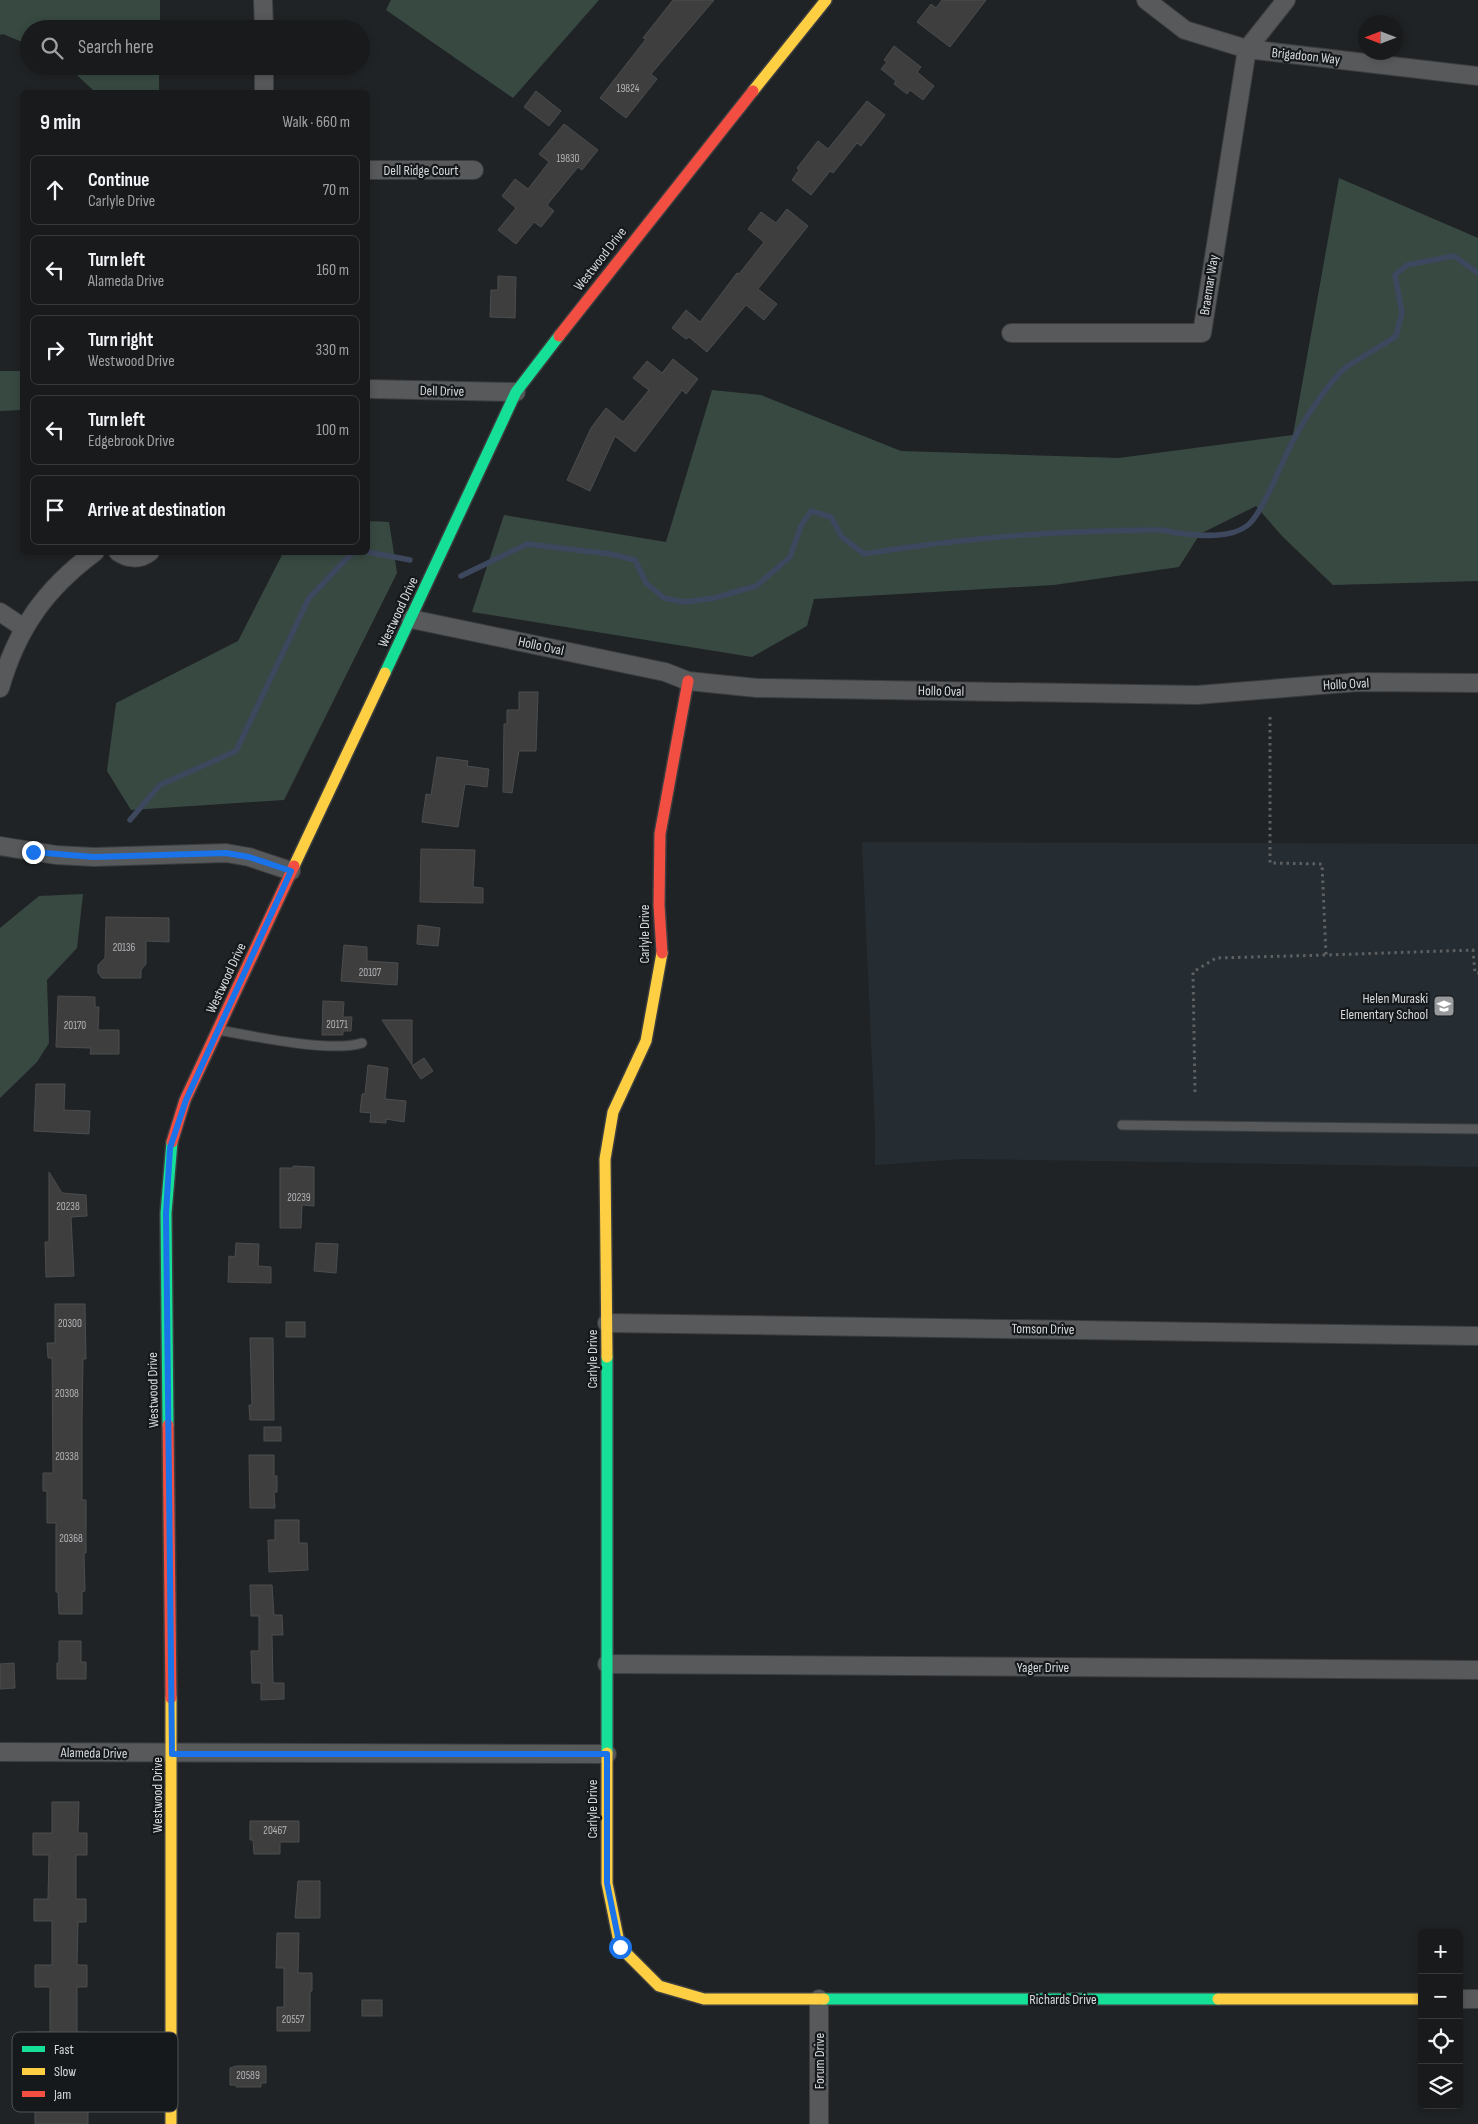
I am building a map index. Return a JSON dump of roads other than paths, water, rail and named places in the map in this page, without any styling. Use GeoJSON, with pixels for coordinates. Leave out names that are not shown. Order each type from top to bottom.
{"type":"FeatureCollection","features":[{"type":"Feature","properties":{"kind":"street"},"geometry":{"type":"LineString","coordinates":[[263,0],[264,20]]}},
{"type":"Feature","properties":{"kind":"street","name":"Westwood Drive"},"geometry":{"type":"LineString","coordinates":[[171,2032],[172,1754],[166,1214],[170,1148],[186,1100],[218,1030],[516,392],[615,263],[826,0]]}},
{"type":"Feature","properties":{"kind":"street","name":"Brigadoon Way"},"geometry":{"type":"LineString","coordinates":[[1146,0],[1185,30],[1247,49],[1478,76]]}},
{"type":"Feature","properties":{"kind":"street"},"geometry":{"type":"LineString","coordinates":[[1247,49],[1286,0]]}},
{"type":"Feature","properties":{"kind":"street","name":"Braemar Way"},"geometry":{"type":"LineString","coordinates":[[1011,333],[1202,333],[1247,49]]}},
{"type":"Feature","properties":{"kind":"street"},"geometry":{"type":"LineString","coordinates":[[264,75],[264,90]]}},
{"type":"Feature","properties":{"kind":"street","name":"Dell Ridge Court"},"geometry":{"type":"LineString","coordinates":[[370,170],[474,170]]}},
{"type":"Feature","properties":{"kind":"street","name":"Dell Drive"},"geometry":{"type":"LineString","coordinates":[[370,390],[516,392]]}},
{"type":"Feature","properties":{"kind":"street"},"geometry":{"type":"LineString","coordinates":[[0,688],[10,655],[24,628],[54,587],[91,555]]}},
{"type":"Feature","properties":{"kind":"street"},"geometry":{"type":"LineString","coordinates":[[124,555],[131,558],[139,558],[144,555]]}},
{"type":"Feature","properties":{"kind":"street"},"geometry":{"type":"LineString","coordinates":[[0,612],[24,628]]}},
{"type":"Feature","properties":{"kind":"street","name":"Hollo Oval"},"geometry":{"type":"LineString","coordinates":[[411,619],[665,672],[688,681],[757,688],[1197,695],[1358,682],[1478,683]]}},
{"type":"Feature","properties":{"kind":"street","name":"Carlyle Drive"},"geometry":{"type":"LineString","coordinates":[[688,681],[660,834],[659,905],[662,952],[655,997],[646,1041],[612,1112],[605,1159],[607,1323],[607,1883],[620,1947],[659,1986],[704,1999]]}},
{"type":"Feature","properties":{"kind":"street"},"geometry":{"type":"LineString","coordinates":[[0,846],[56,855],[94,857],[226,853],[249,857],[291,871]]}},
{"type":"Feature","properties":{"kind":"street","name":"Tomson Drive"},"geometry":{"type":"LineString","coordinates":[[607,1323],[1478,1336]]}},
{"type":"Feature","properties":{"kind":"street","name":"Yager Drive"},"geometry":{"type":"LineString","coordinates":[[607,1664],[1478,1670]]}},
{"type":"Feature","properties":{"kind":"street","name":"Alameda Drive"},"geometry":{"type":"LineString","coordinates":[[0,1752],[607,1754]]}},
{"type":"Feature","properties":{"kind":"street","name":"Richards Drive"},"geometry":{"type":"LineString","coordinates":[[704,1999],[1418,1999]]}},
{"type":"Feature","properties":{"kind":"street","name":"Forum Drive"},"geometry":{"type":"LineString","coordinates":[[819,1999],[819,2124]]}},
{"type":"Feature","properties":{"kind":"street"},"geometry":{"type":"LineString","coordinates":[[1463,1999],[1478,1999]]}},
{"type":"Feature","properties":{"kind":"lane"},"geometry":{"type":"LineString","coordinates":[[218,1030],[321,1045],[344,1046],[362,1043]]}},
{"type":"Feature","properties":{"kind":"lane"},"geometry":{"type":"LineString","coordinates":[[1122,1125],[1478,1129]]}},
{"type":"Feature","properties":{"kind":"waterway"},"geometry":{"type":"LineString","coordinates":[[461,576],[527,544],[611,554],[635,560],[646,583],[664,598],[684,602],[714,598],[756,586],[790,557],[801,526],[811,511],[831,517],[842,537],[864,554],[974,539],[1049,533],[1161,530],[1206,535],[1233,533],[1248,525],[1261,508],[1291,444],[1327,388],[1348,366],[1396,336],[1402,313],[1395,275],[1407,265],[1454,256],[1478,273]]}},
{"type":"Feature","properties":{"kind":"waterway"},"geometry":{"type":"LineString","coordinates":[[370,552],[410,560]]}},
{"type":"Feature","properties":{"kind":"waterway"},"geometry":{"type":"LineString","coordinates":[[130,820],[160,785],[236,751],[309,598],[350,555]]}},
{"type":"Feature","properties":{"kind":"place","name":"Helen Muraski Elementary School"},"geometry":{"type":"Point","coordinates":[1444,1006]}}]}
